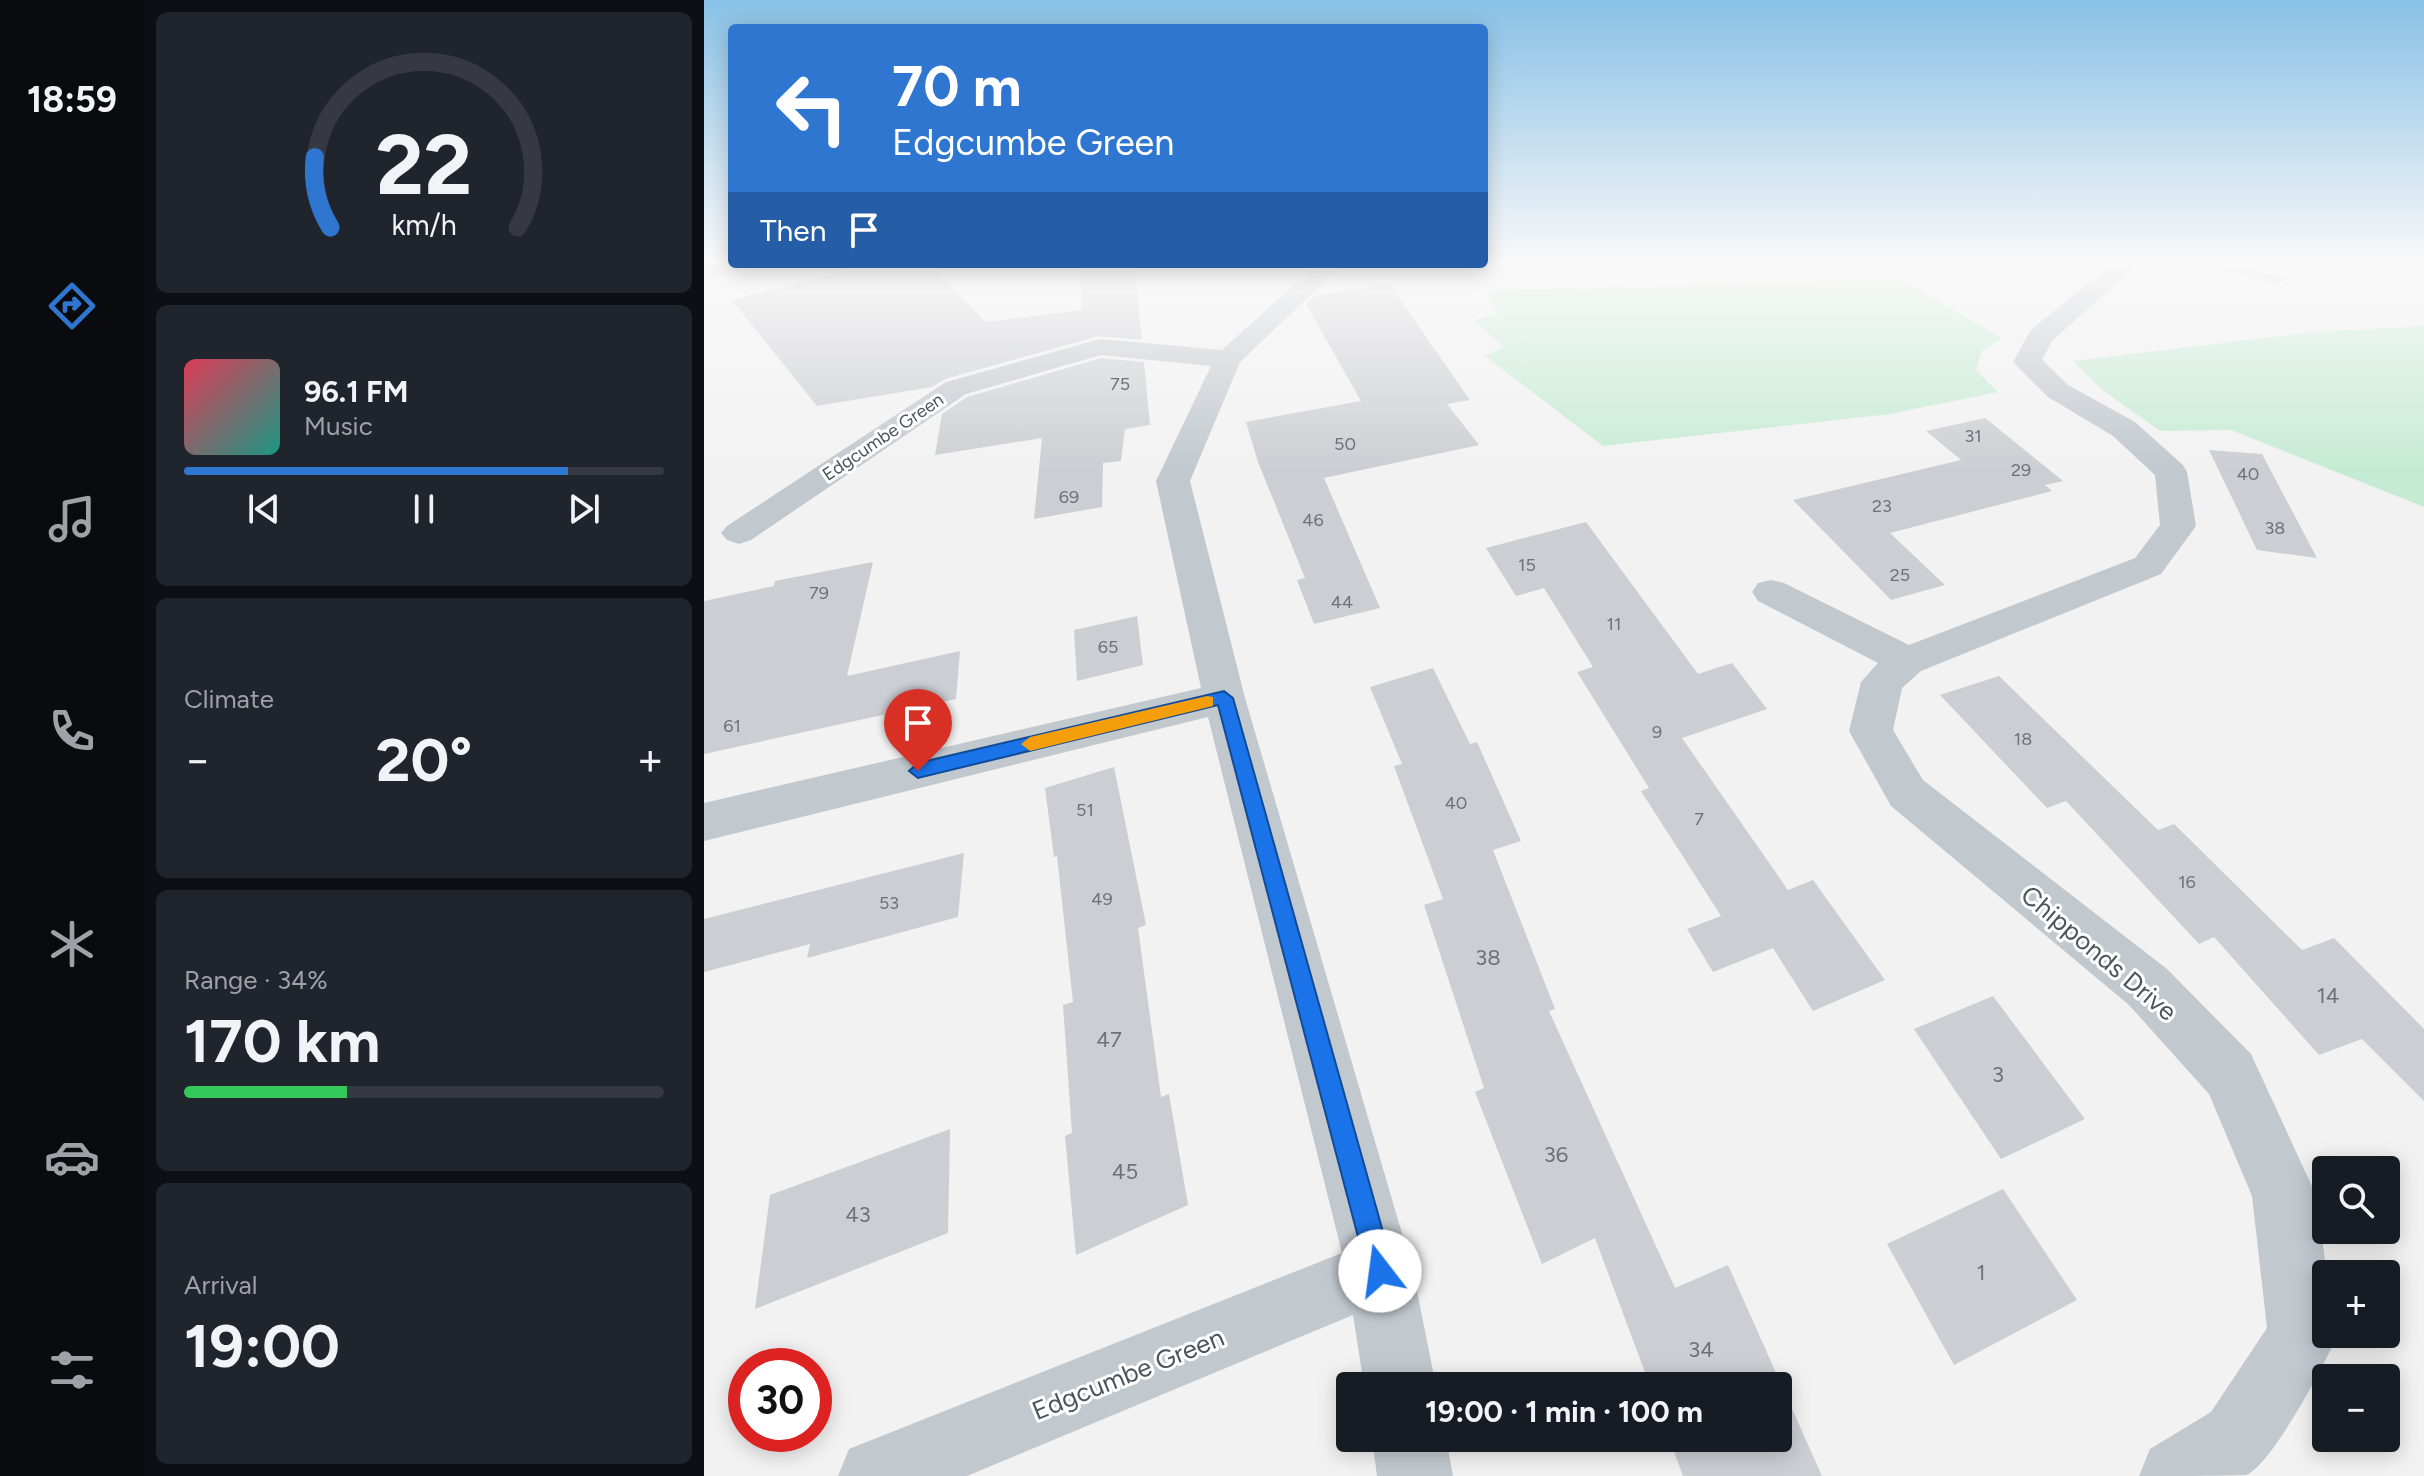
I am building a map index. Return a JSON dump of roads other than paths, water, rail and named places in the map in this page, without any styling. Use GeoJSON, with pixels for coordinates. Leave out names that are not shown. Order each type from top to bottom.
{"type":"FeatureCollection","features":[{"type":"Feature","properties":{"kind":"street"},"geometry":{"type":"LineString","coordinates":[[1257,332],[1228,359],[1173,481],[1224,698],[1380,1271],[1398,1372]]}},
{"type":"Feature","properties":{"kind":"street","name":"Chipponds Drive"},"geometry":{"type":"LineString","coordinates":[[2046,332],[2027,362],[2058,391],[2124,429],[2171,472],[2178,526],[2148,566],[1907,661],[1882,682],[1871,731],[1907,793],[2148,987],[2230,1074],[2284,1195],[2302,1336],[2237,1438],[2177,1476]]}},
{"type":"Feature","properties":{"kind":"street","name":"Edgcumbe Green"},"geometry":{"type":"LineString","coordinates":[[739,533],[956,388],[1100,347],[1228,359]]}},
{"type":"Feature","properties":{"kind":"street"},"geometry":{"type":"LineString","coordinates":[[1771,592],[1907,661]]}},
{"type":"Feature","properties":{"kind":"street"},"geometry":{"type":"LineString","coordinates":[[704,822],[1224,698]]}},
{"type":"Feature","properties":{"kind":"street","name":"Edgcumbe Green"},"geometry":{"type":"LineString","coordinates":[[876,1476],[1380,1271]]}},
{"type":"Feature","properties":{"kind":"street"},"geometry":{"type":"LineString","coordinates":[[1411,1452],[1415,1476]]}}]}
